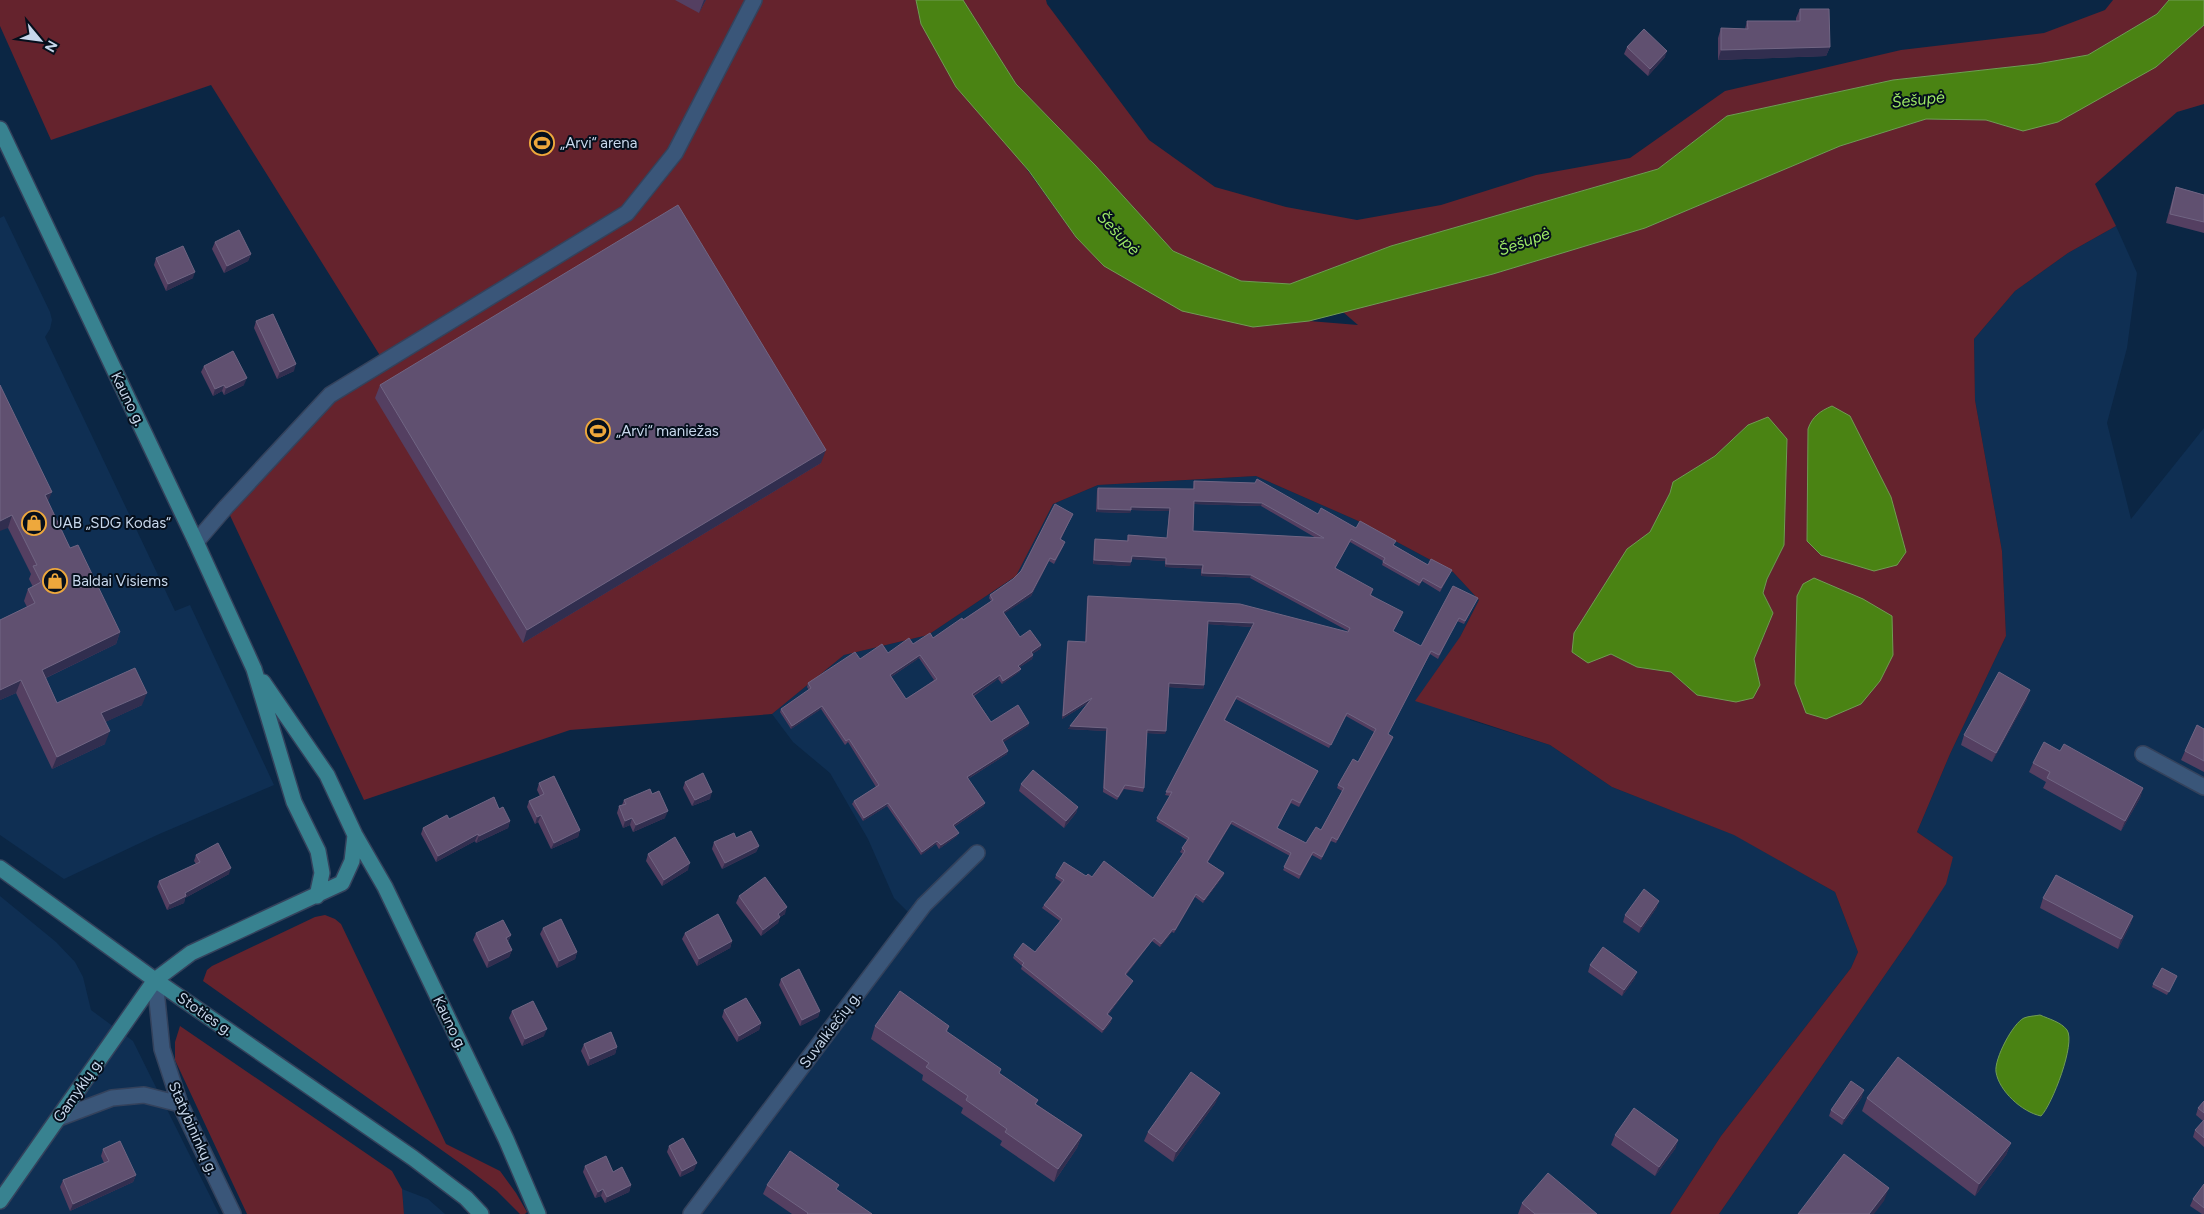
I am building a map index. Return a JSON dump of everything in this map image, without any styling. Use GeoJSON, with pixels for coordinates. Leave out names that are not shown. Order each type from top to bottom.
{"type":"FeatureCollection","features":[{"type":"Feature","properties":{"kind":"main road","name":"Kauno g."},"geometry":{"type":"LineString","coordinates":[[0,130],[196,542],[254,669],[294,802],[318,851],[322,873],[317,896]]}},
{"type":"Feature","properties":{"kind":"main road","name":"Kauno g."},"geometry":{"type":"LineString","coordinates":[[254,669],[327,775],[355,835],[389,896],[506,1139],[538,1214]]}},
{"type":"Feature","properties":{"kind":"main road"},"geometry":{"type":"LineString","coordinates":[[155,980],[191,953],[342,883],[352,861],[355,835]]}},
{"type":"Feature","properties":{"kind":"main road","name":"Stoties g."},"geometry":{"type":"LineString","coordinates":[[0,868],[155,980],[413,1158],[466,1198],[481,1214]]}},
{"type":"Feature","properties":{"kind":"main road","name":"Gamyklų g."},"geometry":{"type":"LineString","coordinates":[[0,1201],[155,980]]}},
{"type":"Feature","properties":{"kind":"street"},"geometry":{"type":"LineString","coordinates":[[196,542],[226,506],[330,395],[628,214],[675,153],[754,0]]}},
{"type":"Feature","properties":{"kind":"street"},"geometry":{"type":"LineString","coordinates":[[2143,754],[2204,787]]}},
{"type":"Feature","properties":{"kind":"street","name":"Suvalkiečių g."},"geometry":{"type":"LineString","coordinates":[[691,1214],[924,905],[977,853]]}},
{"type":"Feature","properties":{"kind":"street","name":"Statybininkų g."},"geometry":{"type":"LineString","coordinates":[[155,980],[162,1049],[180,1104],[232,1214]]}},
{"type":"Feature","properties":{"kind":"street"},"geometry":{"type":"LineString","coordinates":[[59,1118],[112,1098],[144,1095],[180,1104]]}},
{"type":"Feature","properties":{"kind":"shaded area"},"geometry":{"type":"Polygon","coordinates":[[[0,0],[916,0],[921,24],[1076,237],[1253,327],[1309,321],[1358,325],[1343,312],[1493,274],[1645,228],[1840,146],[1926,119],[1986,120],[2023,131],[2156,67],[2204,25],[2204,104],[2177,112],[2095,184],[2116,226],[2068,253],[2015,291],[1974,339],[1975,400],[2002,551],[2006,636],[1950,754],[1917,832],[1953,857],[1946,884],[1910,939],[1719,1214],[1670,1214],[1721,1136],[1851,968],[1858,952],[1835,892],[1734,835],[1612,787],[1550,745],[1415,701],[1460,637],[1479,600],[1453,572],[1356,520],[1256,476],[1098,485],[1053,504],[1016,576],[928,635],[844,655],[772,714],[570,730],[364,800],[226,507],[330,395],[384,362],[211,85],[51,140],[0,26],[0,0]],[[1748,425],[1715,456],[1673,482],[1670,493],[1650,532],[1627,550],[1611,654],[1637,667],[1671,672],[1697,695],[1760,685],[1754,659],[1773,613],[1763,593],[1767,579],[1784,545],[1787,439],[1748,425]]]}},
{"type":"Feature","properties":{"kind":"shaded area"},"geometry":{"type":"Polygon","coordinates":[[[963,0],[1046,0],[1047,4],[1149,140],[1215,187],[1286,207],[1357,220],[1441,205],[1536,175],[1630,158],[1725,91],[1901,50],[2044,33],[2105,10],[2113,0],[2169,0],[2157,14],[2088,55],[2037,64],[1893,80],[1727,116],[1658,169],[1391,246],[1290,284],[1241,281],[1173,251],[1095,165],[1016,84],[963,0]]]}},
{"type":"Feature","properties":{"kind":"shaded area"},"geometry":{"type":"Polygon","coordinates":[[[4,216],[50,312],[52,320],[50,329],[45,337],[175,611],[190,605],[274,785],[157,835],[64,879],[0,835],[0,218],[4,216]]]}},
{"type":"Feature","properties":{"kind":"shaded area"},"geometry":{"type":"Polygon","coordinates":[[[2116,226],[2137,273],[2127,348],[2107,423],[2131,519],[2204,428],[2204,1214],[1719,1214],[1910,939],[1953,857],[1917,832],[1950,754],[2006,636],[2002,551],[1975,400],[1974,339],[2015,291],[2068,253],[2116,226]]]}},
{"type":"Feature","properties":{"kind":"shaded area"},"geometry":{"type":"Polygon","coordinates":[[[1256,476],[1356,520],[1453,572],[1479,600],[1460,637],[1470,720],[1550,745],[1612,787],[1735,835],[1835,892],[1858,952],[1851,968],[1721,1136],[1670,1214],[691,1214],[914,918],[894,898],[868,839],[830,773],[793,742],[772,714],[844,655],[928,635],[1016,576],[1053,504],[1098,485],[1256,476]]]}},
{"type":"Feature","properties":{"kind":"shaded area"},"geometry":{"type":"Polygon","coordinates":[[[0,896],[56,942],[75,962],[83,977],[91,1010],[133,1041],[219,1214],[0,1214],[0,896]]]}},
{"type":"Feature","properties":{"kind":"shaded area"},"geometry":{"type":"Polygon","coordinates":[[[325,915],[341,924],[446,1144],[500,1171],[516,1193],[527,1212],[525,1214],[520,1214],[497,1191],[467,1168],[203,981],[207,970],[212,966],[315,917],[325,915]]]}},
{"type":"Feature","properties":{"kind":"shaded area"},"geometry":{"type":"Polygon","coordinates":[[[180,1026],[392,1171],[402,1189],[404,1214],[247,1214],[175,1060],[175,1042],[180,1026]]]}},
{"type":"Feature","properties":{"kind":"shaded area"},"geometry":{"type":"Polygon","coordinates":[[[402,1189],[428,1199],[445,1214],[404,1214],[402,1189]]]}},
{"type":"Feature","properties":{"kind":"water","name":"Šešupė"},"geometry":{"type":"Polygon","coordinates":[[[916,0],[963,0],[1016,84],[1095,165],[1173,251],[1241,281],[1290,284],[1391,246],[1658,169],[1727,116],[1893,80],[2037,64],[2088,55],[2157,14],[2169,0],[2204,0],[2204,25],[2156,67],[2058,122],[2023,131],[1986,120],[1926,119],[1840,146],[1645,228],[1493,274],[1309,321],[1253,327],[1182,311],[1104,266],[1076,237],[1029,171],[956,87],[921,24],[916,0]]]}},
{"type":"Feature","properties":{"kind":"water"},"geometry":{"type":"Polygon","coordinates":[[[1832,406],[1850,416],[1891,497],[1906,552],[1897,565],[1874,571],[1821,555],[1807,541],[1808,429],[1817,415],[1832,406]]]}},
{"type":"Feature","properties":{"kind":"water"},"geometry":{"type":"Polygon","coordinates":[[[1768,417],[1787,439],[1784,545],[1767,579],[1763,593],[1773,613],[1754,659],[1760,685],[1753,698],[1736,702],[1697,695],[1671,672],[1637,667],[1611,654],[1588,663],[1572,652],[1574,633],[1627,549],[1650,532],[1670,493],[1673,482],[1715,456],[1748,425],[1768,417]]]}},
{"type":"Feature","properties":{"kind":"water"},"geometry":{"type":"Polygon","coordinates":[[[1814,578],[1863,599],[1892,616],[1893,655],[1880,681],[1861,704],[1826,719],[1806,713],[1795,684],[1797,596],[1803,584],[1814,578]]]}},
{"type":"Feature","properties":{"kind":"water"},"geometry":{"type":"Polygon","coordinates":[[[2040,1015],[2062,1025],[2067,1030],[2069,1037],[2062,1074],[2046,1110],[2041,1116],[2026,1110],[2012,1100],[1998,1079],[1996,1072],[2001,1051],[2015,1027],[2024,1018],[2040,1015]]]}},
{"type":"Feature","properties":{"kind":"building"},"geometry":{"type":"Polygon","coordinates":[[[1800,9],[1829,9],[1830,47],[1721,50],[1721,28],[1748,29],[1747,21],[1800,21],[1800,9]]]}},
{"type":"Feature","properties":{"kind":"building"},"geometry":{"type":"Polygon","coordinates":[[[1644,29],[1667,51],[1650,69],[1627,47],[1644,29]]]}},
{"type":"Feature","properties":{"kind":"building"},"geometry":{"type":"Polygon","coordinates":[[[2176,187],[2204,195],[2204,222],[2170,214],[2176,187]]]}},
{"type":"Feature","properties":{"kind":"building","name":"„Arvi“ maniežas"},"geometry":{"type":"Polygon","coordinates":[[[678,205],[826,450],[527,630],[380,385],[678,205]]]}},
{"type":"Feature","properties":{"kind":"building"},"geometry":{"type":"Polygon","coordinates":[[[239,230],[251,254],[227,266],[215,242],[239,230]]]}},
{"type":"Feature","properties":{"kind":"building"},"geometry":{"type":"Polygon","coordinates":[[[183,246],[195,272],[168,284],[156,258],[183,246]]]}},
{"type":"Feature","properties":{"kind":"building"},"geometry":{"type":"Polygon","coordinates":[[[273,314],[296,364],[280,372],[256,321],[273,314]]]}},
{"type":"Feature","properties":{"kind":"building"},"geometry":{"type":"Polygon","coordinates":[[[233,351],[247,378],[226,388],[224,385],[215,389],[204,366],[233,351]]]}},
{"type":"Feature","properties":{"kind":"building"},"geometry":{"type":"Polygon","coordinates":[[[0,385],[52,492],[45,495],[70,548],[78,545],[120,632],[42,670],[57,703],[135,668],[147,693],[101,713],[110,731],[57,757],[21,680],[0,690],[0,620],[35,603],[28,589],[41,582],[33,566],[37,565],[12,515],[0,521],[0,385]]]}},
{"type":"Feature","properties":{"kind":"building"},"geometry":{"type":"Polygon","coordinates":[[[1257,479],[1318,514],[1321,508],[1356,528],[1360,521],[1396,541],[1393,545],[1428,565],[1431,559],[1452,570],[1441,588],[1423,578],[1420,583],[1383,562],[1385,558],[1351,539],[1335,568],[1373,589],[1370,595],[1403,612],[1393,631],[1421,646],[1453,586],[1478,598],[1465,621],[1459,618],[1439,655],[1431,651],[1388,734],[1393,737],[1337,840],[1332,837],[1322,857],[1313,852],[1300,875],[1284,867],[1291,853],[1232,821],[1207,862],[1224,873],[1204,900],[1196,894],[1175,930],[1173,929],[1161,944],[1154,938],[1125,974],[1133,981],[1107,1014],[1112,1018],[1103,1030],[1022,965],[1024,963],[1014,955],[1023,943],[1035,952],[1062,919],[1044,905],[1064,880],[1056,875],[1064,862],[1086,876],[1088,874],[1092,877],[1104,861],[1153,898],[1185,851],[1182,848],[1189,838],[1157,818],[1172,792],[1166,792],[1254,623],[1208,621],[1204,685],[1169,683],[1166,731],[1147,730],[1144,788],[1125,785],[1118,797],[1104,788],[1107,728],[1070,726],[1092,698],[1063,716],[1068,641],[1086,642],[1088,596],[1240,604],[1348,632],[1350,628],[1251,575],[1202,573],[1203,565],[1166,564],[1166,558],[1132,556],[1131,562],[1094,560],[1095,539],[1128,541],[1128,535],[1167,538],[1170,508],[1131,507],[1131,510],[1098,509],[1098,488],[1194,489],[1194,481],[1255,483],[1257,479]],[[1194,501],[1193,531],[1324,538],[1262,503],[1194,501]],[[1237,696],[1224,720],[1318,771],[1300,803],[1292,799],[1277,828],[1306,843],[1316,827],[1321,830],[1344,788],[1338,785],[1353,759],[1358,762],[1376,729],[1347,713],[1331,745],[1237,696]]]}},
{"type":"Feature","properties":{"kind":"building"},"geometry":{"type":"Polygon","coordinates":[[[1055,504],[1073,514],[1060,539],[1065,542],[1055,560],[1050,558],[1032,592],[1003,612],[1020,637],[1030,630],[1041,645],[1031,652],[1033,655],[1018,666],[1021,669],[1003,681],[1000,675],[972,694],[991,722],[1018,705],[1029,723],[1002,740],[1008,751],[967,777],[985,803],[953,825],[959,833],[941,845],[937,841],[922,852],[888,803],[864,818],[854,801],[879,785],[849,739],[846,741],[822,706],[792,726],[781,709],[811,688],[808,683],[855,652],[860,659],[882,644],[888,653],[909,638],[913,644],[930,633],[933,638],[993,600],[990,595],[1021,571],[1055,504]],[[920,655],[890,675],[906,699],[937,679],[920,655]]]}},
{"type":"Feature","properties":{"kind":"building"},"geometry":{"type":"Polygon","coordinates":[[[1999,672],[2030,690],[1996,753],[1964,735],[1999,672]]]}},
{"type":"Feature","properties":{"kind":"building"},"geometry":{"type":"Polygon","coordinates":[[[2197,725],[2204,729],[2204,761],[2185,751],[2197,725]]]}},
{"type":"Feature","properties":{"kind":"building"},"geometry":{"type":"Polygon","coordinates":[[[2044,742],[2060,751],[2064,744],[2143,788],[2125,821],[2047,778],[2050,772],[2033,763],[2044,742]]]}},
{"type":"Feature","properties":{"kind":"building"},"geometry":{"type":"Polygon","coordinates":[[[1033,770],[1078,807],[1066,821],[1021,784],[1033,770]]]}},
{"type":"Feature","properties":{"kind":"building"},"geometry":{"type":"Polygon","coordinates":[[[703,773],[712,792],[695,800],[685,782],[703,773]]]}},
{"type":"Feature","properties":{"kind":"building"},"geometry":{"type":"Polygon","coordinates":[[[554,776],[580,830],[554,843],[541,815],[537,817],[529,801],[544,794],[539,783],[554,776]]]}},
{"type":"Feature","properties":{"kind":"building"},"geometry":{"type":"Polygon","coordinates":[[[650,789],[652,794],[659,791],[668,811],[636,825],[632,818],[625,821],[619,806],[626,804],[624,800],[650,789]]]}},
{"type":"Feature","properties":{"kind":"building"},"geometry":{"type":"Polygon","coordinates":[[[494,797],[499,809],[503,807],[510,821],[479,836],[478,834],[438,856],[423,828],[447,815],[449,819],[494,797]]]}},
{"type":"Feature","properties":{"kind":"building"},"geometry":{"type":"Polygon","coordinates":[[[751,831],[759,846],[725,863],[714,842],[734,833],[736,838],[751,831]]]}},
{"type":"Feature","properties":{"kind":"building"},"geometry":{"type":"Polygon","coordinates":[[[675,837],[690,863],[664,880],[648,854],[675,837]]]}},
{"type":"Feature","properties":{"kind":"building"},"geometry":{"type":"Polygon","coordinates":[[[218,843],[231,868],[185,893],[186,896],[170,904],[159,881],[200,862],[196,855],[218,843]]]}},
{"type":"Feature","properties":{"kind":"building"},"geometry":{"type":"Polygon","coordinates":[[[2056,875],[2133,916],[2121,939],[2043,898],[2056,875]]]}},
{"type":"Feature","properties":{"kind":"building"},"geometry":{"type":"Polygon","coordinates":[[[765,877],[787,907],[778,914],[780,917],[763,930],[739,896],[765,877]]]}},
{"type":"Feature","properties":{"kind":"building"},"geometry":{"type":"Polygon","coordinates":[[[1644,889],[1659,901],[1641,927],[1625,915],[1644,889]]]}},
{"type":"Feature","properties":{"kind":"building"},"geometry":{"type":"Polygon","coordinates":[[[718,914],[732,941],[699,959],[685,933],[718,914]]]}},
{"type":"Feature","properties":{"kind":"building"},"geometry":{"type":"Polygon","coordinates":[[[561,919],[577,952],[559,961],[543,928],[561,919]]]}},
{"type":"Feature","properties":{"kind":"building"},"geometry":{"type":"Polygon","coordinates":[[[503,920],[511,935],[506,938],[512,950],[489,961],[476,933],[503,920]]]}},
{"type":"Feature","properties":{"kind":"building"},"geometry":{"type":"Polygon","coordinates":[[[1603,947],[1637,972],[1624,990],[1590,965],[1603,947]]]}},
{"type":"Feature","properties":{"kind":"building"},"geometry":{"type":"Polygon","coordinates":[[[2162,968],[2177,976],[2169,992],[2153,984],[2162,968]]]}},
{"type":"Feature","properties":{"kind":"building"},"geometry":{"type":"Polygon","coordinates":[[[799,969],[820,1011],[802,1020],[781,979],[799,969]]]}},
{"type":"Feature","properties":{"kind":"building"},"geometry":{"type":"Polygon","coordinates":[[[900,991],[949,1026],[946,1031],[1001,1069],[999,1073],[1038,1100],[1035,1104],[1082,1135],[1058,1169],[1005,1132],[1007,1129],[966,1100],[968,1096],[926,1067],[929,1063],[875,1026],[900,991]]]}},
{"type":"Feature","properties":{"kind":"building"},"geometry":{"type":"Polygon","coordinates":[[[746,998],[761,1023],[739,1036],[724,1010],[746,998]]]}},
{"type":"Feature","properties":{"kind":"building"},"geometry":{"type":"Polygon","coordinates":[[[533,1001],[547,1029],[525,1039],[512,1011],[533,1001]]]}},
{"type":"Feature","properties":{"kind":"building"},"geometry":{"type":"Polygon","coordinates":[[[611,1032],[617,1047],[590,1059],[584,1044],[611,1032]]]}},
{"type":"Feature","properties":{"kind":"building"},"geometry":{"type":"Polygon","coordinates":[[[1898,1057],[2011,1143],[1979,1184],[1867,1098],[1898,1057]]]}},
{"type":"Feature","properties":{"kind":"building"},"geometry":{"type":"Polygon","coordinates":[[[1191,1072],[1220,1093],[1176,1152],[1148,1132],[1191,1072]]]}},
{"type":"Feature","properties":{"kind":"building"},"geometry":{"type":"Polygon","coordinates":[[[1851,1081],[1864,1090],[1844,1119],[1831,1110],[1851,1081]]]}},
{"type":"Feature","properties":{"kind":"building"},"geometry":{"type":"Polygon","coordinates":[[[2204,1101],[2204,1113],[2198,1108],[2204,1101]]]}},
{"type":"Feature","properties":{"kind":"building"},"geometry":{"type":"Polygon","coordinates":[[[1634,1108],[1678,1140],[1659,1167],[1615,1135],[1634,1108]]]}},
{"type":"Feature","properties":{"kind":"building"},"geometry":{"type":"Polygon","coordinates":[[[2204,1120],[2204,1138],[2195,1130],[2204,1120]]]}},
{"type":"Feature","properties":{"kind":"building"},"geometry":{"type":"Polygon","coordinates":[[[683,1138],[697,1163],[682,1171],[669,1146],[683,1138]]]}},
{"type":"Feature","properties":{"kind":"building"},"geometry":{"type":"Polygon","coordinates":[[[120,1141],[136,1175],[73,1204],[63,1180],[109,1161],[103,1149],[120,1141]]]}},
{"type":"Feature","properties":{"kind":"building"},"geometry":{"type":"Polygon","coordinates":[[[790,1151],[839,1185],[836,1189],[872,1214],[807,1214],[767,1185],[790,1151]]]}},
{"type":"Feature","properties":{"kind":"building"},"geometry":{"type":"Polygon","coordinates":[[[1844,1154],[1889,1188],[1869,1214],[1798,1214],[1844,1154]]]}},
{"type":"Feature","properties":{"kind":"building"},"geometry":{"type":"Polygon","coordinates":[[[606,1156],[613,1172],[622,1167],[631,1185],[607,1197],[603,1189],[598,1192],[585,1166],[606,1156]]]}},
{"type":"Feature","properties":{"kind":"building"},"geometry":{"type":"Polygon","coordinates":[[[1548,1173],[1597,1214],[1535,1214],[1522,1203],[1548,1173]]]}},
{"type":"Feature","properties":{"kind":"building"},"geometry":{"type":"Polygon","coordinates":[[[2204,1184],[2204,1208],[2193,1199],[2204,1184]]]}},
{"type":"Feature","properties":{"kind":"place","name":"„Arvi“ arena"},"geometry":{"type":"Point","coordinates":[542,143]}},
{"type":"Feature","properties":{"kind":"place","name":"„Arvi“ maniežas"},"geometry":{"type":"Point","coordinates":[598,431]}},
{"type":"Feature","properties":{"kind":"place","name":"UAB „SDG Kodas“"},"geometry":{"type":"Point","coordinates":[34,523]}},
{"type":"Feature","properties":{"kind":"place","name":"Baldai Visiems"},"geometry":{"type":"Point","coordinates":[55,581]}}]}
